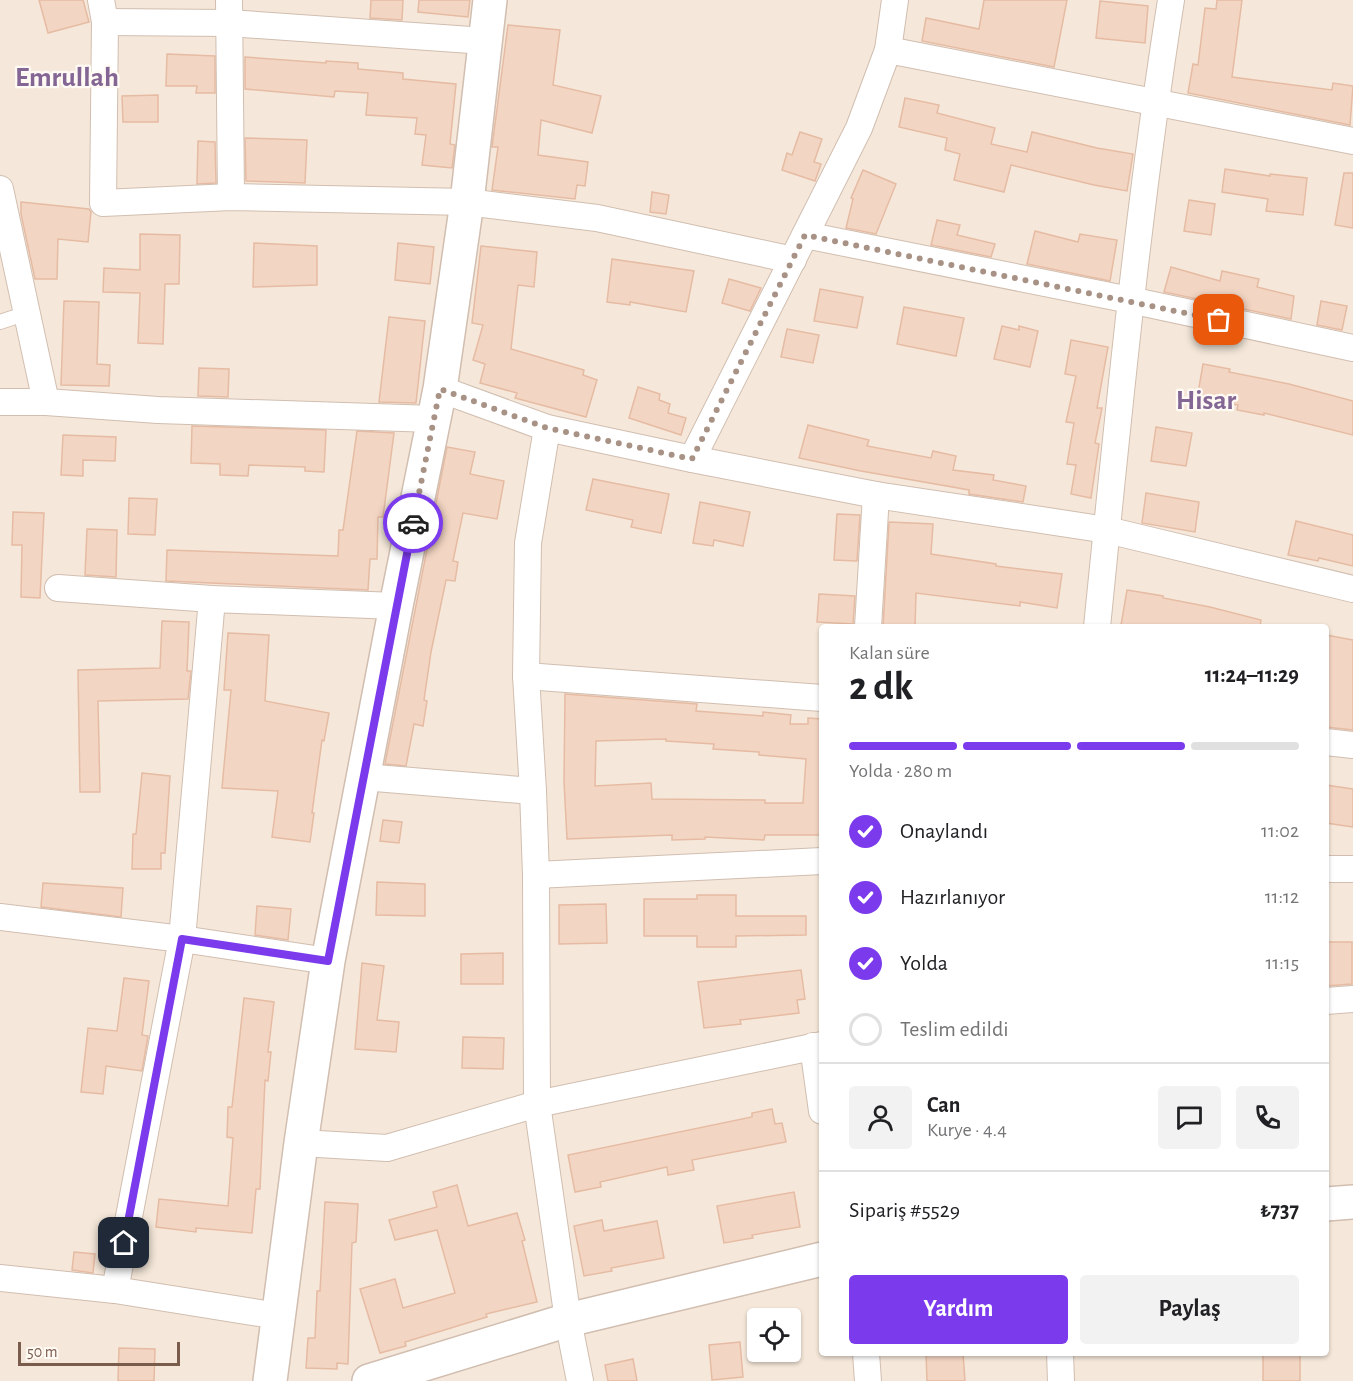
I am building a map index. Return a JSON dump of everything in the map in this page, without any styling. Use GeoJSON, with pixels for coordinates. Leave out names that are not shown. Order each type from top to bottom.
{"type":"FeatureCollection","features":[{"type":"Feature","properties":{"kind":"street"},"geometry":{"type":"LineString","coordinates":[[270,1381],[301,1143],[328,961],[437,404],[467,202],[490,0]]}},
{"type":"Feature","properties":{"kind":"street"},"geometry":{"type":"LineString","coordinates":[[692,459],[858,128],[888,50],[895,0]]}},
{"type":"Feature","properties":{"kind":"street"},"geometry":{"type":"LineString","coordinates":[[1097,624],[1130,300],[1155,103],[1171,0]]}},
{"type":"Feature","properties":{"kind":"street"},"geometry":{"type":"LineString","coordinates":[[485,41],[229,11],[103,11],[103,203],[231,196],[467,202],[597,218],[793,260]]}},
{"type":"Feature","properties":{"kind":"street"},"geometry":{"type":"LineString","coordinates":[[229,11],[231,196]]}},
{"type":"Feature","properties":{"kind":"street"},"geometry":{"type":"LineString","coordinates":[[888,50],[1353,141]]}},
{"type":"Feature","properties":{"kind":"street"},"geometry":{"type":"LineString","coordinates":[[0,189],[46,402]]}},
{"type":"Feature","properties":{"kind":"street"},"geometry":{"type":"LineString","coordinates":[[805,235],[1130,300],[1353,348]]}},
{"type":"Feature","properties":{"kind":"street"},"geometry":{"type":"LineString","coordinates":[[0,402],[46,402],[158,410],[437,404],[692,459],[876,495],[1107,530],[1353,589]]}},
{"type":"Feature","properties":{"kind":"street"},"geometry":{"type":"LineString","coordinates":[[547,428],[528,543],[526,676],[536,875],[537,1104],[568,1320],[580,1381]]}},
{"type":"Feature","properties":{"kind":"street"},"geometry":{"type":"LineString","coordinates":[[868,624],[876,495]]}},
{"type":"Feature","properties":{"kind":"street"},"geometry":{"type":"LineString","coordinates":[[58,588],[212,599],[396,606]]}},
{"type":"Feature","properties":{"kind":"street"},"geometry":{"type":"LineString","coordinates":[[115,1290],[182,939],[212,599]]}},
{"type":"Feature","properties":{"kind":"street"},"geometry":{"type":"LineString","coordinates":[[526,676],[819,698]]}},
{"type":"Feature","properties":{"kind":"street"},"geometry":{"type":"LineString","coordinates":[[1329,741],[1353,745]]}},
{"type":"Feature","properties":{"kind":"street"},"geometry":{"type":"LineString","coordinates":[[363,777],[533,791]]}},
{"type":"Feature","properties":{"kind":"street"},"geometry":{"type":"LineString","coordinates":[[536,875],[819,861]]}},
{"type":"Feature","properties":{"kind":"street"},"geometry":{"type":"LineString","coordinates":[[1329,869],[1353,869]]}},
{"type":"Feature","properties":{"kind":"street"},"geometry":{"type":"LineString","coordinates":[[0,916],[182,939],[328,961]]}},
{"type":"Feature","properties":{"kind":"street"},"geometry":{"type":"LineString","coordinates":[[1329,1001],[1353,999]]}},
{"type":"Feature","properties":{"kind":"street"},"geometry":{"type":"LineString","coordinates":[[301,1143],[387,1148],[537,1104],[818,1046],[819,1062]]}},
{"type":"Feature","properties":{"kind":"street"},"geometry":{"type":"LineString","coordinates":[[1329,1204],[1353,1202]]}},
{"type":"Feature","properties":{"kind":"street"},"geometry":{"type":"LineString","coordinates":[[369,1381],[568,1320],[819,1259]]}},
{"type":"Feature","properties":{"kind":"street"},"geometry":{"type":"LineString","coordinates":[[0,1278],[115,1290],[278,1316]]}},
{"type":"Feature","properties":{"kind":"street"},"geometry":{"type":"LineString","coordinates":[[866,1356],[868,1381]]}},
{"type":"Feature","properties":{"kind":"street"},"geometry":{"type":"LineString","coordinates":[[1060,1356],[1061,1381]]}},
{"type":"Feature","properties":{"kind":"lane"},"geometry":{"type":"LineString","coordinates":[[0,322],[27,313]]}},
{"type":"Feature","properties":{"kind":"shaded area"},"geometry":{"type":"Polygon","coordinates":[[[0,0],[1353,0],[1353,1381],[0,1381],[0,0]]]}},
{"type":"Feature","properties":{"kind":"building"},"geometry":{"type":"Polygon","coordinates":[[[39,0],[83,0],[89,22],[48,33],[39,0]]]}},
{"type":"Feature","properties":{"kind":"building"},"geometry":{"type":"Polygon","coordinates":[[[371,0],[403,0],[402,20],[370,18],[371,0]]]}},
{"type":"Feature","properties":{"kind":"building"},"geometry":{"type":"Polygon","coordinates":[[[419,0],[470,0],[468,17],[418,12],[419,0]]]}},
{"type":"Feature","properties":{"kind":"building"},"geometry":{"type":"Polygon","coordinates":[[[984,0],[1067,0],[1054,67],[922,41],[926,18],[979,29],[984,0]]]}},
{"type":"Feature","properties":{"kind":"building"},"geometry":{"type":"Polygon","coordinates":[[[1217,0],[1242,0],[1232,77],[1332,90],[1333,83],[1353,86],[1350,125],[1188,93],[1193,64],[1198,65],[1205,8],[1216,9],[1217,0]]]}},
{"type":"Feature","properties":{"kind":"building"},"geometry":{"type":"Polygon","coordinates":[[[1100,1],[1148,6],[1145,43],[1096,38],[1100,1]]]}},
{"type":"Feature","properties":{"kind":"building"},"geometry":{"type":"Polygon","coordinates":[[[508,25],[560,30],[553,85],[601,96],[592,133],[541,120],[538,155],[588,162],[585,186],[577,185],[575,199],[492,190],[498,147],[492,147],[508,25]]]}},
{"type":"Feature","properties":{"kind":"building"},"geometry":{"type":"Polygon","coordinates":[[[167,54],[215,56],[215,93],[196,93],[197,86],[166,86],[167,54]]]}},
{"type":"Feature","properties":{"kind":"building"},"geometry":{"type":"Polygon","coordinates":[[[245,57],[358,63],[358,69],[403,73],[403,79],[456,84],[450,144],[455,145],[452,168],[422,165],[426,135],[415,134],[417,118],[366,115],[368,93],[335,91],[334,97],[245,89],[245,57]]]}},
{"type":"Feature","properties":{"kind":"building"},"geometry":{"type":"Polygon","coordinates":[[[158,95],[158,122],[123,122],[122,96],[158,95]]]}},
{"type":"Feature","properties":{"kind":"building"},"geometry":{"type":"Polygon","coordinates":[[[905,98],[939,105],[937,113],[995,128],[991,144],[1027,152],[1032,132],[1133,154],[1127,191],[1011,165],[1004,192],[954,180],[960,154],[945,150],[947,138],[899,127],[905,98]]]}},
{"type":"Feature","properties":{"kind":"building"},"geometry":{"type":"Polygon","coordinates":[[[800,132],[822,139],[814,162],[821,164],[815,181],[782,170],[787,153],[792,155],[800,132]]]}},
{"type":"Feature","properties":{"kind":"building"},"geometry":{"type":"Polygon","coordinates":[[[245,138],[307,140],[305,183],[246,181],[245,138]]]}},
{"type":"Feature","properties":{"kind":"building"},"geometry":{"type":"Polygon","coordinates":[[[198,141],[215,142],[216,183],[197,184],[198,141]]]}},
{"type":"Feature","properties":{"kind":"building"},"geometry":{"type":"Polygon","coordinates":[[[1225,169],[1270,176],[1270,174],[1307,178],[1303,215],[1266,211],[1268,199],[1222,192],[1225,169]]]}},
{"type":"Feature","properties":{"kind":"building"},"geometry":{"type":"Polygon","coordinates":[[[863,170],[896,184],[876,234],[846,228],[853,199],[851,198],[863,170]]]}},
{"type":"Feature","properties":{"kind":"building"},"geometry":{"type":"Polygon","coordinates":[[[1344,173],[1353,173],[1353,228],[1335,225],[1344,173]]]}},
{"type":"Feature","properties":{"kind":"building"},"geometry":{"type":"Polygon","coordinates":[[[652,192],[669,195],[666,214],[650,212],[652,192]]]}},
{"type":"Feature","properties":{"kind":"building"},"geometry":{"type":"Polygon","coordinates":[[[1189,200],[1215,204],[1211,235],[1184,231],[1189,200]]]}},
{"type":"Feature","properties":{"kind":"building"},"geometry":{"type":"Polygon","coordinates":[[[21,202],[89,209],[91,212],[88,242],[58,239],[57,279],[35,279],[21,214],[21,202]]]}},
{"type":"Feature","properties":{"kind":"building"},"geometry":{"type":"Polygon","coordinates":[[[937,220],[960,225],[957,235],[995,244],[991,257],[931,245],[937,220]]]}},
{"type":"Feature","properties":{"kind":"building"},"geometry":{"type":"Polygon","coordinates":[[[1035,231],[1078,242],[1080,234],[1117,240],[1110,281],[1027,264],[1035,231]]]}},
{"type":"Feature","properties":{"kind":"building"},"geometry":{"type":"Polygon","coordinates":[[[140,234],[180,235],[179,284],[165,284],[163,344],[138,343],[140,293],[103,292],[104,268],[140,270],[140,234]]]}},
{"type":"Feature","properties":{"kind":"building"},"geometry":{"type":"Polygon","coordinates":[[[254,243],[317,246],[317,285],[253,287],[254,243]]]}},
{"type":"Feature","properties":{"kind":"building"},"geometry":{"type":"Polygon","coordinates":[[[398,243],[434,247],[430,284],[395,280],[398,243]]]}},
{"type":"Feature","properties":{"kind":"building"},"geometry":{"type":"Polygon","coordinates":[[[481,246],[537,252],[534,287],[518,285],[511,349],[584,370],[583,375],[597,380],[586,417],[515,398],[517,393],[480,383],[485,364],[473,360],[483,325],[472,323],[481,246]]]}},
{"type":"Feature","properties":{"kind":"building"},"geometry":{"type":"Polygon","coordinates":[[[612,259],[694,271],[686,312],[630,302],[630,305],[607,302],[612,259]]]}},
{"type":"Feature","properties":{"kind":"building"},"geometry":{"type":"Polygon","coordinates":[[[1171,267],[1220,281],[1222,271],[1259,279],[1257,287],[1294,296],[1291,319],[1164,292],[1171,267]]]}},
{"type":"Feature","properties":{"kind":"building"},"geometry":{"type":"Polygon","coordinates":[[[729,279],[761,288],[750,311],[722,303],[729,279]]]}},
{"type":"Feature","properties":{"kind":"building"},"geometry":{"type":"Polygon","coordinates":[[[820,289],[863,297],[857,328],[814,321],[820,289]]]}},
{"type":"Feature","properties":{"kind":"building"},"geometry":{"type":"Polygon","coordinates":[[[64,301],[99,302],[97,364],[110,365],[109,386],[61,385],[64,301]]]}},
{"type":"Feature","properties":{"kind":"building"},"geometry":{"type":"Polygon","coordinates":[[[1321,301],[1347,306],[1342,330],[1317,325],[1321,301]]]}},
{"type":"Feature","properties":{"kind":"building"},"geometry":{"type":"Polygon","coordinates":[[[904,307],[964,318],[956,356],[897,344],[904,307]]]}},
{"type":"Feature","properties":{"kind":"building"},"geometry":{"type":"Polygon","coordinates":[[[389,317],[425,321],[416,403],[379,402],[389,317]]]}},
{"type":"Feature","properties":{"kind":"building"},"geometry":{"type":"Polygon","coordinates":[[[1002,326],[1019,330],[1019,326],[1038,331],[1030,367],[994,359],[1002,326]]]}},
{"type":"Feature","properties":{"kind":"building"},"geometry":{"type":"Polygon","coordinates":[[[787,329],[819,335],[813,363],[781,357],[787,329]]]}},
{"type":"Feature","properties":{"kind":"building"},"geometry":{"type":"Polygon","coordinates":[[[1071,340],[1108,347],[1097,408],[1102,408],[1095,443],[1099,444],[1091,498],[1071,494],[1076,465],[1067,464],[1074,423],[1066,422],[1076,376],[1065,374],[1071,340]]]}},
{"type":"Feature","properties":{"kind":"building"},"geometry":{"type":"Polygon","coordinates":[[[1203,364],[1353,401],[1353,435],[1264,413],[1264,415],[1237,410],[1238,405],[1197,399],[1203,364]]]}},
{"type":"Feature","properties":{"kind":"building"},"geometry":{"type":"Polygon","coordinates":[[[199,368],[229,369],[228,397],[198,396],[199,368]]]}},
{"type":"Feature","properties":{"kind":"building"},"geometry":{"type":"Polygon","coordinates":[[[638,387],[660,394],[659,400],[670,404],[668,413],[686,418],[681,435],[629,418],[638,387]]]}},
{"type":"Feature","properties":{"kind":"building"},"geometry":{"type":"Polygon","coordinates":[[[808,425],[869,440],[867,446],[931,458],[933,451],[956,456],[953,470],[994,475],[993,480],[1026,486],[1023,502],[969,494],[969,490],[799,458],[808,425]]]}},
{"type":"Feature","properties":{"kind":"building"},"geometry":{"type":"Polygon","coordinates":[[[192,426],[326,430],[324,472],[305,471],[305,467],[249,465],[248,476],[220,475],[220,464],[191,463],[192,426]]]}},
{"type":"Feature","properties":{"kind":"building"},"geometry":{"type":"Polygon","coordinates":[[[1156,427],[1192,433],[1186,466],[1151,461],[1156,427]]]}},
{"type":"Feature","properties":{"kind":"building"},"geometry":{"type":"Polygon","coordinates":[[[357,431],[394,433],[383,517],[378,517],[377,559],[370,559],[368,590],[166,581],[167,550],[338,556],[339,530],[343,530],[357,431]]]}},
{"type":"Feature","properties":{"kind":"building"},"geometry":{"type":"Polygon","coordinates":[[[63,435],[116,437],[115,461],[83,460],[83,476],[61,475],[63,435]]]}},
{"type":"Feature","properties":{"kind":"building"},"geometry":{"type":"Polygon","coordinates":[[[447,447],[475,452],[470,474],[504,481],[497,519],[463,513],[453,561],[458,562],[455,581],[446,580],[431,652],[424,700],[427,701],[423,726],[414,724],[406,766],[385,764],[447,447]]]}},
{"type":"Feature","properties":{"kind":"building"},"geometry":{"type":"Polygon","coordinates":[[[593,479],[669,494],[661,533],[631,527],[633,520],[586,510],[593,479]]]}},
{"type":"Feature","properties":{"kind":"building"},"geometry":{"type":"Polygon","coordinates":[[[1146,493],[1199,502],[1195,532],[1142,523],[1146,493]]]}},
{"type":"Feature","properties":{"kind":"building"},"geometry":{"type":"Polygon","coordinates":[[[129,498],[157,499],[155,535],[128,534],[129,498]]]}},
{"type":"Feature","properties":{"kind":"building"},"geometry":{"type":"Polygon","coordinates":[[[700,502],[750,512],[743,546],[714,540],[713,546],[693,543],[700,502]]]}},
{"type":"Feature","properties":{"kind":"building"},"geometry":{"type":"Polygon","coordinates":[[[13,512],[44,513],[40,598],[21,597],[22,545],[12,545],[13,512]]]}},
{"type":"Feature","properties":{"kind":"building"},"geometry":{"type":"Polygon","coordinates":[[[837,514],[860,515],[857,561],[834,560],[837,514]]]}},
{"type":"Feature","properties":{"kind":"building"},"geometry":{"type":"Polygon","coordinates":[[[1296,521],[1353,535],[1353,566],[1319,558],[1318,561],[1288,555],[1296,521]]]}},
{"type":"Feature","properties":{"kind":"building"},"geometry":{"type":"Polygon","coordinates":[[[889,522],[933,524],[931,554],[996,564],[996,566],[1062,574],[1057,608],[1020,602],[1020,606],[916,593],[915,624],[883,624],[889,522]]]}},
{"type":"Feature","properties":{"kind":"building"},"geometry":{"type":"Polygon","coordinates":[[[87,529],[117,530],[116,577],[85,575],[87,529]]]}},
{"type":"Feature","properties":{"kind":"building"},"geometry":{"type":"Polygon","coordinates":[[[1127,590],[1163,596],[1163,598],[1261,620],[1260,624],[1121,624],[1127,590]]]}},
{"type":"Feature","properties":{"kind":"building"},"geometry":{"type":"Polygon","coordinates":[[[819,594],[855,596],[853,624],[817,622],[819,594]]]}},
{"type":"Feature","properties":{"kind":"building"},"geometry":{"type":"Polygon","coordinates":[[[162,621],[189,622],[187,671],[191,671],[188,699],[98,701],[100,792],[80,792],[78,670],[160,668],[162,621]]]}},
{"type":"Feature","properties":{"kind":"building"},"geometry":{"type":"Polygon","coordinates":[[[228,633],[269,635],[265,701],[329,713],[324,741],[322,740],[310,842],[272,837],[278,791],[222,788],[231,690],[224,690],[228,633]]]}},
{"type":"Feature","properties":{"kind":"building"},"geometry":{"type":"Polygon","coordinates":[[[1329,636],[1353,640],[1353,730],[1329,727],[1329,636]]]}},
{"type":"Feature","properties":{"kind":"building"},"geometry":{"type":"Polygon","coordinates":[[[565,694],[697,704],[696,711],[763,716],[763,712],[791,715],[790,724],[808,724],[808,718],[819,719],[819,835],[765,835],[764,840],[705,837],[705,839],[672,840],[672,835],[567,839],[564,781],[565,694]],[[666,739],[596,741],[595,786],[651,783],[652,799],[765,800],[765,803],[803,803],[806,759],[759,755],[759,752],[713,749],[714,744],[666,741],[666,739]]]}},
{"type":"Feature","properties":{"kind":"building"},"geometry":{"type":"Polygon","coordinates":[[[142,773],[170,776],[165,853],[161,853],[161,869],[132,869],[133,834],[136,834],[142,773]]]}},
{"type":"Feature","properties":{"kind":"building"},"geometry":{"type":"Polygon","coordinates":[[[1329,785],[1353,789],[1353,827],[1329,823],[1329,785]]]}},
{"type":"Feature","properties":{"kind":"building"},"geometry":{"type":"Polygon","coordinates":[[[383,820],[402,822],[399,843],[380,841],[383,820]]]}},
{"type":"Feature","properties":{"kind":"building"},"geometry":{"type":"Polygon","coordinates":[[[377,882],[425,884],[425,916],[376,915],[377,882]]]}},
{"type":"Feature","properties":{"kind":"building"},"geometry":{"type":"Polygon","coordinates":[[[43,883],[123,888],[121,917],[41,907],[43,883]]]}},
{"type":"Feature","properties":{"kind":"building"},"geometry":{"type":"Polygon","coordinates":[[[697,895],[736,895],[736,916],[806,916],[806,935],[736,936],[736,947],[697,947],[697,936],[644,936],[644,899],[697,899],[697,895]]]}},
{"type":"Feature","properties":{"kind":"building"},"geometry":{"type":"Polygon","coordinates":[[[606,904],[607,943],[559,944],[559,905],[606,904]]]}},
{"type":"Feature","properties":{"kind":"building"},"geometry":{"type":"Polygon","coordinates":[[[257,906],[291,909],[288,940],[255,935],[257,906]]]}},
{"type":"Feature","properties":{"kind":"building"},"geometry":{"type":"Polygon","coordinates":[[[1329,942],[1352,942],[1352,984],[1329,986],[1329,942]]]}},
{"type":"Feature","properties":{"kind":"building"},"geometry":{"type":"Polygon","coordinates":[[[503,953],[503,984],[461,984],[461,954],[503,953]]]}},
{"type":"Feature","properties":{"kind":"building"},"geometry":{"type":"Polygon","coordinates":[[[362,963],[384,966],[377,1020],[399,1022],[396,1052],[355,1049],[362,963]]]}},
{"type":"Feature","properties":{"kind":"building"},"geometry":{"type":"Polygon","coordinates":[[[801,970],[805,999],[797,1000],[799,1013],[740,1020],[741,1024],[704,1028],[698,982],[801,970]]]}},
{"type":"Feature","properties":{"kind":"building"},"geometry":{"type":"Polygon","coordinates":[[[124,978],[149,981],[142,1035],[148,1036],[142,1071],[106,1066],[103,1094],[81,1092],[88,1028],[117,1031],[124,978]]]}},
{"type":"Feature","properties":{"kind":"building"},"geometry":{"type":"Polygon","coordinates":[[[244,998],[274,1002],[268,1052],[271,1052],[268,1081],[265,1080],[260,1189],[256,1189],[252,1233],[196,1228],[196,1232],[156,1227],[159,1199],[228,1206],[233,1138],[227,1137],[228,1107],[232,1107],[244,998]]]}},
{"type":"Feature","properties":{"kind":"building"},"geometry":{"type":"Polygon","coordinates":[[[463,1037],[504,1038],[503,1069],[462,1068],[463,1037]]]}},
{"type":"Feature","properties":{"kind":"building"},"geometry":{"type":"Polygon","coordinates":[[[772,1109],[775,1124],[782,1123],[786,1142],[692,1160],[694,1170],[668,1175],[667,1167],[600,1182],[601,1187],[575,1192],[568,1155],[752,1117],[752,1113],[772,1109]]]}},
{"type":"Feature","properties":{"kind":"building"},"geometry":{"type":"Polygon","coordinates":[[[457,1185],[468,1226],[517,1213],[525,1240],[522,1241],[537,1302],[486,1314],[487,1317],[405,1342],[406,1346],[380,1353],[360,1289],[395,1279],[403,1308],[455,1293],[437,1230],[395,1240],[389,1220],[437,1207],[433,1192],[457,1185]]]}},
{"type":"Feature","properties":{"kind":"building"},"geometry":{"type":"Polygon","coordinates":[[[794,1192],[800,1227],[752,1235],[753,1238],[724,1243],[717,1206],[794,1192]]]}},
{"type":"Feature","properties":{"kind":"building"},"geometry":{"type":"Polygon","coordinates":[[[325,1202],[358,1204],[356,1242],[352,1243],[348,1364],[337,1363],[337,1369],[306,1368],[308,1338],[315,1338],[325,1202]]]}},
{"type":"Feature","properties":{"kind":"building"},"geometry":{"type":"Polygon","coordinates":[[[602,1220],[604,1231],[657,1221],[664,1258],[611,1268],[612,1271],[584,1276],[574,1226],[602,1220]]]}},
{"type":"Feature","properties":{"kind":"building"},"geometry":{"type":"Polygon","coordinates":[[[74,1252],[95,1254],[93,1273],[72,1270],[74,1252]]]}},
{"type":"Feature","properties":{"kind":"building"},"geometry":{"type":"Polygon","coordinates":[[[740,1342],[743,1377],[712,1380],[709,1345],[740,1342]]]}},
{"type":"Feature","properties":{"kind":"building"},"geometry":{"type":"Polygon","coordinates":[[[119,1348],[155,1349],[154,1381],[118,1381],[119,1348]]]}},
{"type":"Feature","properties":{"kind":"building"},"geometry":{"type":"Polygon","coordinates":[[[926,1356],[963,1356],[965,1381],[927,1381],[926,1356]]]}},
{"type":"Feature","properties":{"kind":"building"},"geometry":{"type":"Polygon","coordinates":[[[1263,1356],[1300,1356],[1300,1381],[1263,1381],[1263,1356]]]}},
{"type":"Feature","properties":{"kind":"building"},"geometry":{"type":"Polygon","coordinates":[[[633,1359],[637,1381],[608,1381],[605,1365],[633,1359]]]}},
{"type":"Feature","properties":{"kind":"way so far"},"geometry":{"type":"LineString","coordinates":[[413,523],[440,389],[547,428],[692,459],[805,235],[1219,320]]}},
{"type":"Feature","properties":{"kind":"district","name":"Emrullah"},"geometry":{"type":"Point","coordinates":[67,76]}},
{"type":"Feature","properties":{"kind":"district","name":"Hisar"},"geometry":{"type":"Point","coordinates":[1206,399]}},
{"type":"Feature","properties":{"kind":"route"},"geometry":{"type":"LineString","coordinates":[[124,1243],[182,939],[328,961],[413,523]]}}]}
